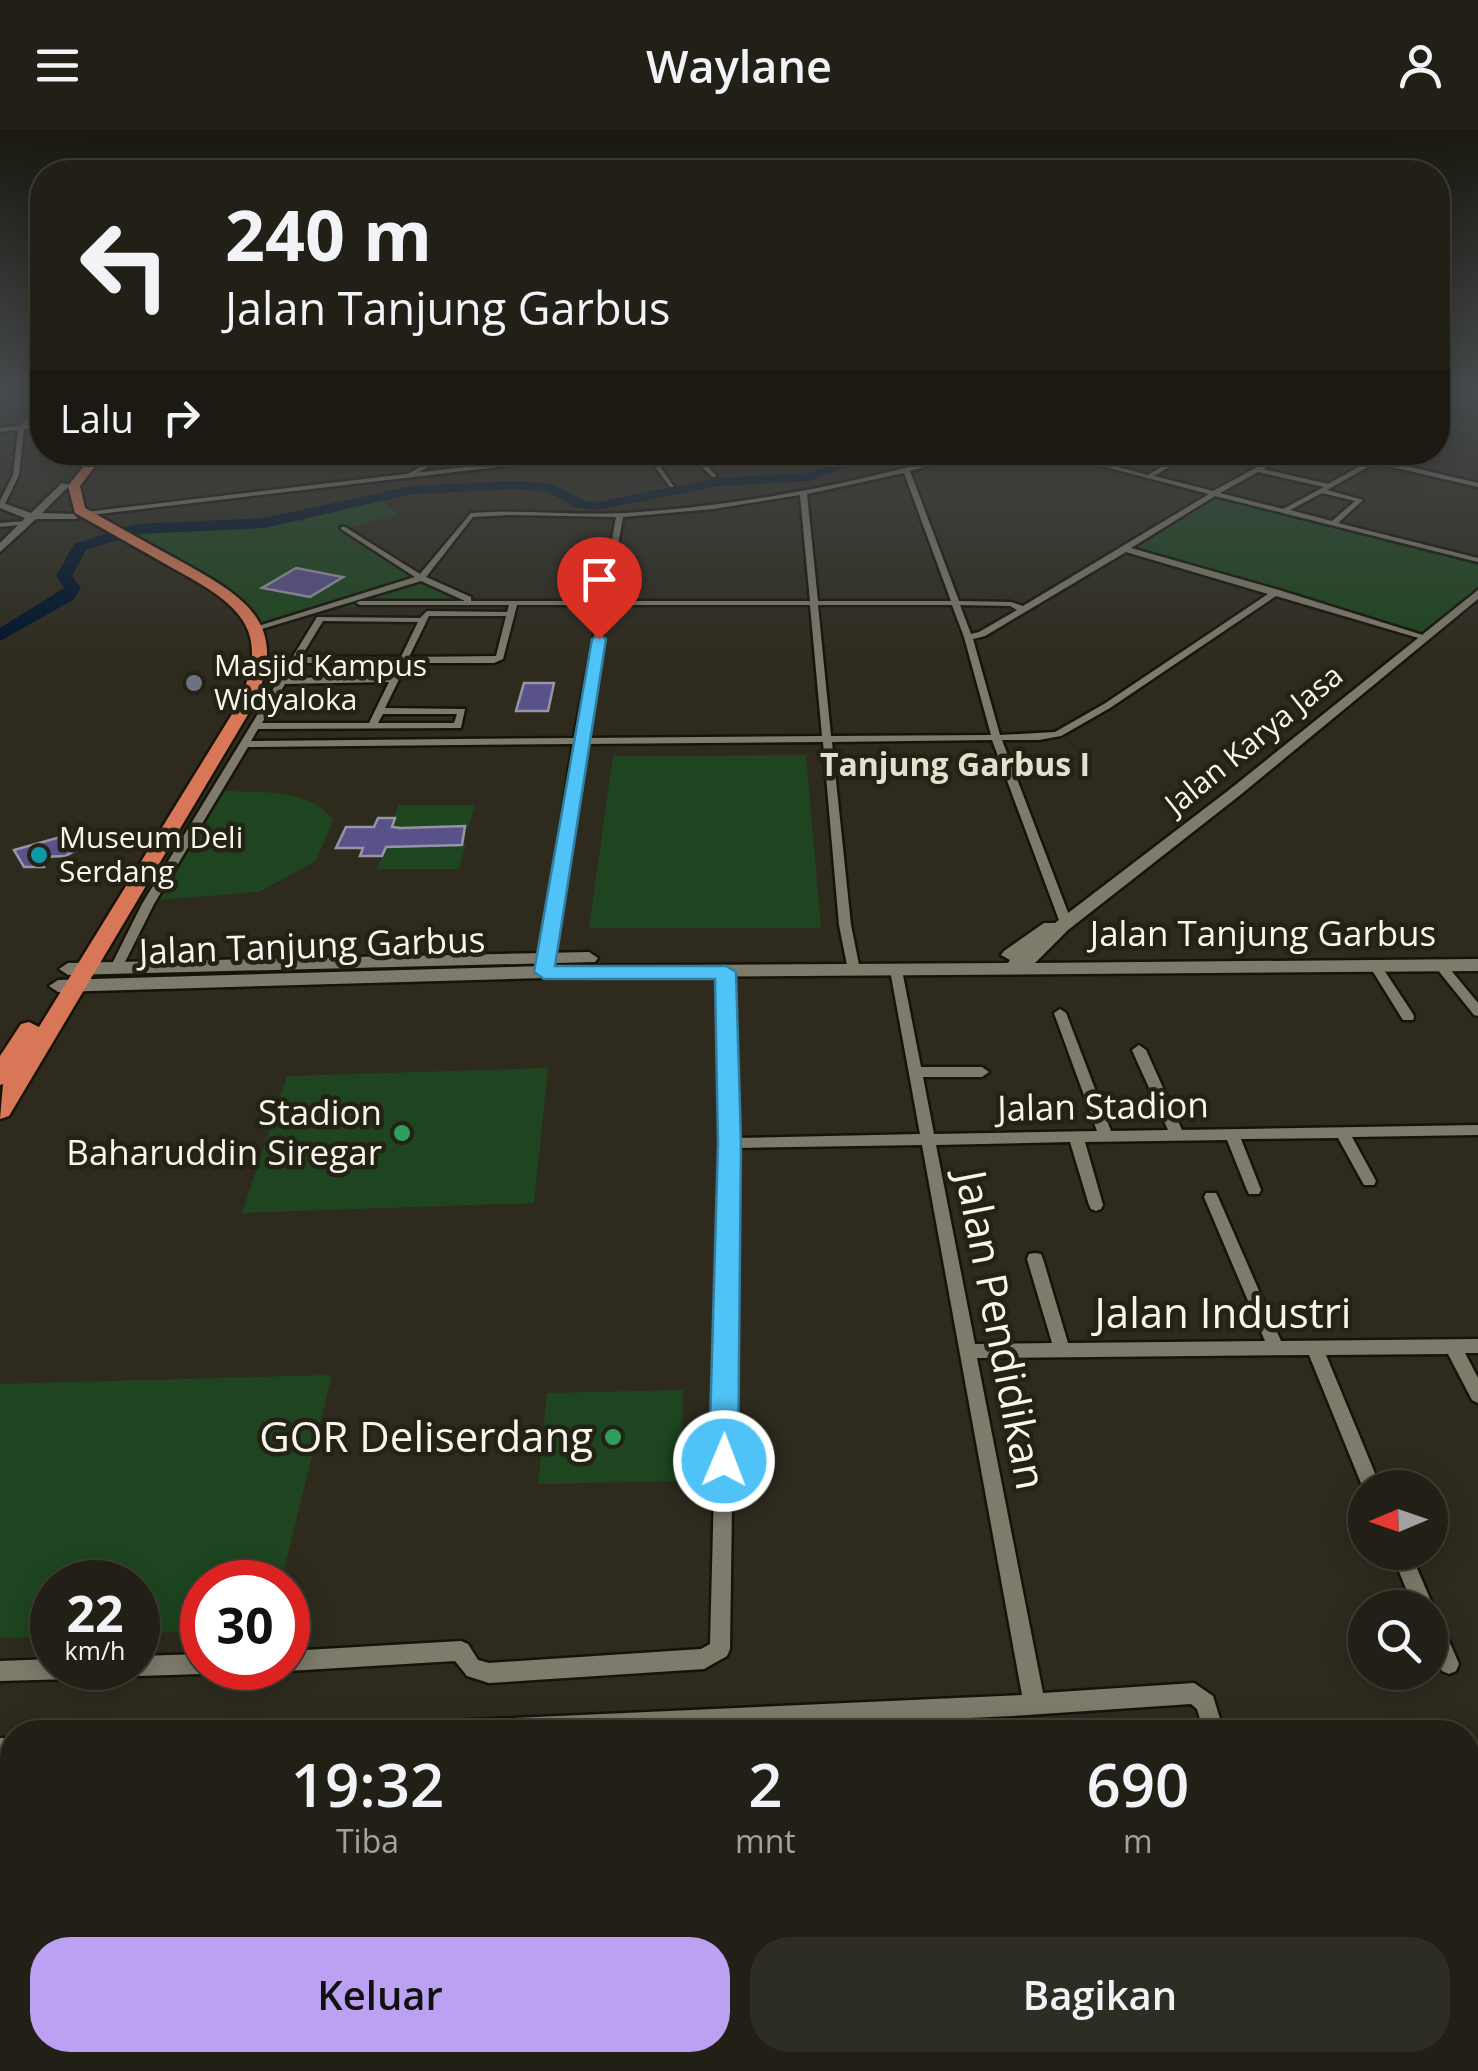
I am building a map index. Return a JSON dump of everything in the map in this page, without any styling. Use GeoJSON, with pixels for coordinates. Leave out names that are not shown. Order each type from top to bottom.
{"type":"FeatureCollection","features":[{"type":"Feature","properties":{"kind":"highway"},"geometry":{"type":"LineString","coordinates":[[0,1110],[72,977],[222,724],[239,693],[250,660],[242,622],[220,596],[64,506],[69,481]]}},
{"type":"Feature","properties":{"kind":"highway"},"geometry":{"type":"LineString","coordinates":[[78,481],[74,486],[75,505],[86,520]]}},
{"type":"Feature","properties":{"kind":"highway"},"geometry":{"type":"LineString","coordinates":[[0,1076],[72,977],[246,706],[262,668],[263,647],[258,629],[243,605],[230,594],[123,540]]}},
{"type":"Feature","properties":{"kind":"street"},"geometry":{"type":"LineString","coordinates":[[13,481],[0,506],[30,520]]}},
{"type":"Feature","properties":{"kind":"street"},"geometry":{"type":"LineString","coordinates":[[0,525],[30,520],[86,520],[160,504],[367,481]]}},
{"type":"Feature","properties":{"kind":"street"},"geometry":{"type":"LineString","coordinates":[[668,481],[672,486]]}},
{"type":"Feature","properties":{"kind":"street"},"geometry":{"type":"LineString","coordinates":[[116,968],[148,904],[320,616],[421,578],[471,515],[620,516],[860,481]]}},
{"type":"Feature","properties":{"kind":"street"},"geometry":{"type":"LineString","coordinates":[[910,481],[968,637],[997,737],[1064,925]]}},
{"type":"Feature","properties":{"kind":"street"},"geometry":{"type":"LineString","coordinates":[[1168,481],[1478,560]]}},
{"type":"Feature","properties":{"kind":"street"},"geometry":{"type":"LineString","coordinates":[[968,637],[982,634],[1240,481]]}},
{"type":"Feature","properties":{"kind":"street"},"geometry":{"type":"LineString","coordinates":[[1304,481],[1328,486]]}},
{"type":"Feature","properties":{"kind":"street"},"geometry":{"type":"LineString","coordinates":[[1286,510],[1338,481]]}},
{"type":"Feature","properties":{"kind":"street"},"geometry":{"type":"LineString","coordinates":[[0,549],[65,485]]}},
{"type":"Feature","properties":{"kind":"street"},"geometry":{"type":"LineString","coordinates":[[1319,490],[1360,500],[1335,522]]}},
{"type":"Feature","properties":{"kind":"street"},"geometry":{"type":"LineString","coordinates":[[803,491],[853,964]]}},
{"type":"Feature","properties":{"kind":"street"},"geometry":{"type":"LineString","coordinates":[[544,965],[620,516]]}},
{"type":"Feature","properties":{"kind":"street"},"geometry":{"type":"LineString","coordinates":[[343,528],[421,578],[478,603],[512,609]]}},
{"type":"Feature","properties":{"kind":"street"},"geometry":{"type":"LineString","coordinates":[[1125,549],[1425,637]]}},
{"type":"Feature","properties":{"kind":"street"},"geometry":{"type":"LineString","coordinates":[[244,744],[1058,734],[1107,706],[1276,592]]}},
{"type":"Feature","properties":{"kind":"street","name":"Jalan Karya Jasa"},"geometry":{"type":"LineString","coordinates":[[1016,960],[1478,593]]}},
{"type":"Feature","properties":{"kind":"street"},"geometry":{"type":"LineString","coordinates":[[372,726],[427,610],[456,594]]}},
{"type":"Feature","properties":{"kind":"street"},"geometry":{"type":"LineString","coordinates":[[258,629],[320,616],[606,602],[955,603],[1012,604],[1020,608]]}},
{"type":"Feature","properties":{"kind":"street"},"geometry":{"type":"LineString","coordinates":[[350,603],[427,610],[478,603]]}},
{"type":"Feature","properties":{"kind":"street"},"geometry":{"type":"LineString","coordinates":[[295,660],[498,659],[512,609]]}},
{"type":"Feature","properties":{"kind":"street"},"geometry":{"type":"LineString","coordinates":[[283,681],[395,679]]}},
{"type":"Feature","properties":{"kind":"street"},"geometry":{"type":"LineString","coordinates":[[380,711],[462,710],[454,741]]}},
{"type":"Feature","properties":{"kind":"street"},"geometry":{"type":"LineString","coordinates":[[256,726],[458,726]]}},
{"type":"Feature","properties":{"kind":"street","name":"Jalan Tanjung Garbus"},"geometry":{"type":"LineString","coordinates":[[72,977],[544,965],[726,972],[853,964],[896,970],[1016,960]]}},
{"type":"Feature","properties":{"kind":"street","name":"Jalan Tanjung Garbus"},"geometry":{"type":"LineString","coordinates":[[72,977],[116,968],[1016,960],[1049,966],[1478,965]]}},
{"type":"Feature","properties":{"kind":"street"},"geometry":{"type":"LineString","coordinates":[[1440,966],[1478,1012]]}},
{"type":"Feature","properties":{"kind":"street"},"geometry":{"type":"LineString","coordinates":[[1376,967],[1408,1017]]}},
{"type":"Feature","properties":{"kind":"street","name":"Jalan Pendidikan"},"geometry":{"type":"LineString","coordinates":[[896,970],[1032,1695]]}},
{"type":"Feature","properties":{"kind":"street"},"geometry":{"type":"LineString","coordinates":[[310,1660],[462,1651],[475,1671],[489,1673],[590,1670],[714,1656],[722,1640],[730,1143],[726,972]]}},
{"type":"Feature","properties":{"kind":"street"},"geometry":{"type":"LineString","coordinates":[[1060,1013],[1106,1136]]}},
{"type":"Feature","properties":{"kind":"street"},"geometry":{"type":"LineString","coordinates":[[1139,1050],[1177,1136]]}},
{"type":"Feature","properties":{"kind":"street"},"geometry":{"type":"LineString","coordinates":[[917,1072],[982,1072]]}},
{"type":"Feature","properties":{"kind":"street","name":"Jalan Stadion"},"geometry":{"type":"LineString","coordinates":[[730,1143],[1478,1130]]}},
{"type":"Feature","properties":{"kind":"street"},"geometry":{"type":"LineString","coordinates":[[1344,1133],[1369,1181]]}},
{"type":"Feature","properties":{"kind":"street"},"geometry":{"type":"LineString","coordinates":[[1232,1135],[1254,1190]]}},
{"type":"Feature","properties":{"kind":"street"},"geometry":{"type":"LineString","coordinates":[[1076,1138],[1096,1206]]}},
{"type":"Feature","properties":{"kind":"street"},"geometry":{"type":"LineString","coordinates":[[1212,1197],[1275,1346]]}},
{"type":"Feature","properties":{"kind":"street"},"geometry":{"type":"LineString","coordinates":[[1035,1259],[1062,1349]]}},
{"type":"Feature","properties":{"kind":"street"},"geometry":{"type":"LineString","coordinates":[[1314,1346],[1365,1470]]}},
{"type":"Feature","properties":{"kind":"street","name":"Jalan Industri"},"geometry":{"type":"LineString","coordinates":[[969,1350],[1478,1346]]}},
{"type":"Feature","properties":{"kind":"street"},"geometry":{"type":"LineString","coordinates":[[1453,1347],[1478,1394]]}},
{"type":"Feature","properties":{"kind":"street"},"geometry":{"type":"LineString","coordinates":[[0,1672],[30,1671]]}},
{"type":"Feature","properties":{"kind":"street"},"geometry":{"type":"LineString","coordinates":[[637,1720],[1032,1695],[1194,1693],[1206,1704],[1211,1720]]}},
{"type":"Feature","properties":{"kind":"green space"},"geometry":{"type":"Polygon","coordinates":[[[1221,495],[1478,561],[1478,589],[1422,634],[1129,549],[1221,495]]]}},
{"type":"Feature","properties":{"kind":"green space"},"geometry":{"type":"Polygon","coordinates":[[[383,502],[398,514],[343,529],[418,577],[476,604],[334,607],[260,627],[192,570],[195,567],[127,533],[300,521],[358,504],[383,502]]]}},
{"type":"Feature","properties":{"kind":"green space"},"geometry":{"type":"Polygon","coordinates":[[[806,755],[821,928],[589,928],[613,756],[806,755]]]}},
{"type":"Feature","properties":{"kind":"green space"},"geometry":{"type":"Polygon","coordinates":[[[223,791],[282,794],[323,809],[333,820],[316,861],[259,892],[157,900],[223,791]]]}},
{"type":"Feature","properties":{"kind":"green space"},"geometry":{"type":"Polygon","coordinates":[[[398,805],[475,805],[468,829],[392,827],[398,805]]]}},
{"type":"Feature","properties":{"kind":"green space"},"geometry":{"type":"Polygon","coordinates":[[[466,844],[459,869],[377,869],[386,847],[466,844]]]}},
{"type":"Feature","properties":{"kind":"green space"},"geometry":{"type":"Polygon","coordinates":[[[548,1068],[534,1203],[242,1213],[287,1076],[548,1068]]]}},
{"type":"Feature","properties":{"kind":"green space"},"geometry":{"type":"Polygon","coordinates":[[[332,1375],[286,1560],[180,1560],[180,1632],[160,1632],[160,1560],[30,1560],[30,1637],[0,1638],[0,1384],[332,1375]]]}},
{"type":"Feature","properties":{"kind":"green space","name":"GOR Deliserdang"},"geometry":{"type":"Polygon","coordinates":[[[683,1390],[682,1481],[538,1484],[547,1393],[683,1390]]]}},
{"type":"Feature","properties":{"kind":"building"},"geometry":{"type":"Polygon","coordinates":[[[296,568],[343,577],[310,597],[262,588],[296,568]]]}},
{"type":"Feature","properties":{"kind":"building"},"geometry":{"type":"Polygon","coordinates":[[[524,683],[554,683],[548,711],[516,711],[524,683]]]}},
{"type":"Feature","properties":{"kind":"building"},"geometry":{"type":"Polygon","coordinates":[[[378,818],[395,818],[392,827],[401,828],[465,826],[462,845],[386,847],[382,856],[360,856],[363,848],[336,848],[346,827],[374,827],[378,818]]]}},
{"type":"Feature","properties":{"kind":"building","name":"Museum Deli Serdang"},"geometry":{"type":"Polygon","coordinates":[[[64,836],[59,844],[93,842],[65,856],[42,857],[44,867],[24,867],[14,850],[64,836]]]}},
{"type":"Feature","properties":{"kind":"waterway"},"geometry":{"type":"LineString","coordinates":[[0,636],[67,596],[73,588],[64,576],[80,547],[136,529],[264,523],[412,490],[515,485],[551,488],[582,505],[597,506],[745,481]]}},
{"type":"Feature","properties":{"kind":"place","name":"Masjid Kampus Widyaloka"},"geometry":{"type":"Point","coordinates":[194,683]}},
{"type":"Feature","properties":{"kind":"place","name":"Museum Deli Serdang"},"geometry":{"type":"Point","coordinates":[39,855]}},
{"type":"Feature","properties":{"kind":"place","name":"Stadion Baharuddin Siregar"},"geometry":{"type":"Point","coordinates":[402,1133]}},
{"type":"Feature","properties":{"kind":"place","name":"GOR Deliserdang"},"geometry":{"type":"Point","coordinates":[613,1437]}},
{"type":"Feature","properties":{"kind":"district","name":"Tanjung Garbus I"},"geometry":{"type":"Point","coordinates":[955,765]}},
{"type":"Feature","properties":{"kind":"route"},"geometry":{"type":"LineString","coordinates":[[599,639],[544,972],[726,972],[730,1143],[724,1461]]}}]}
